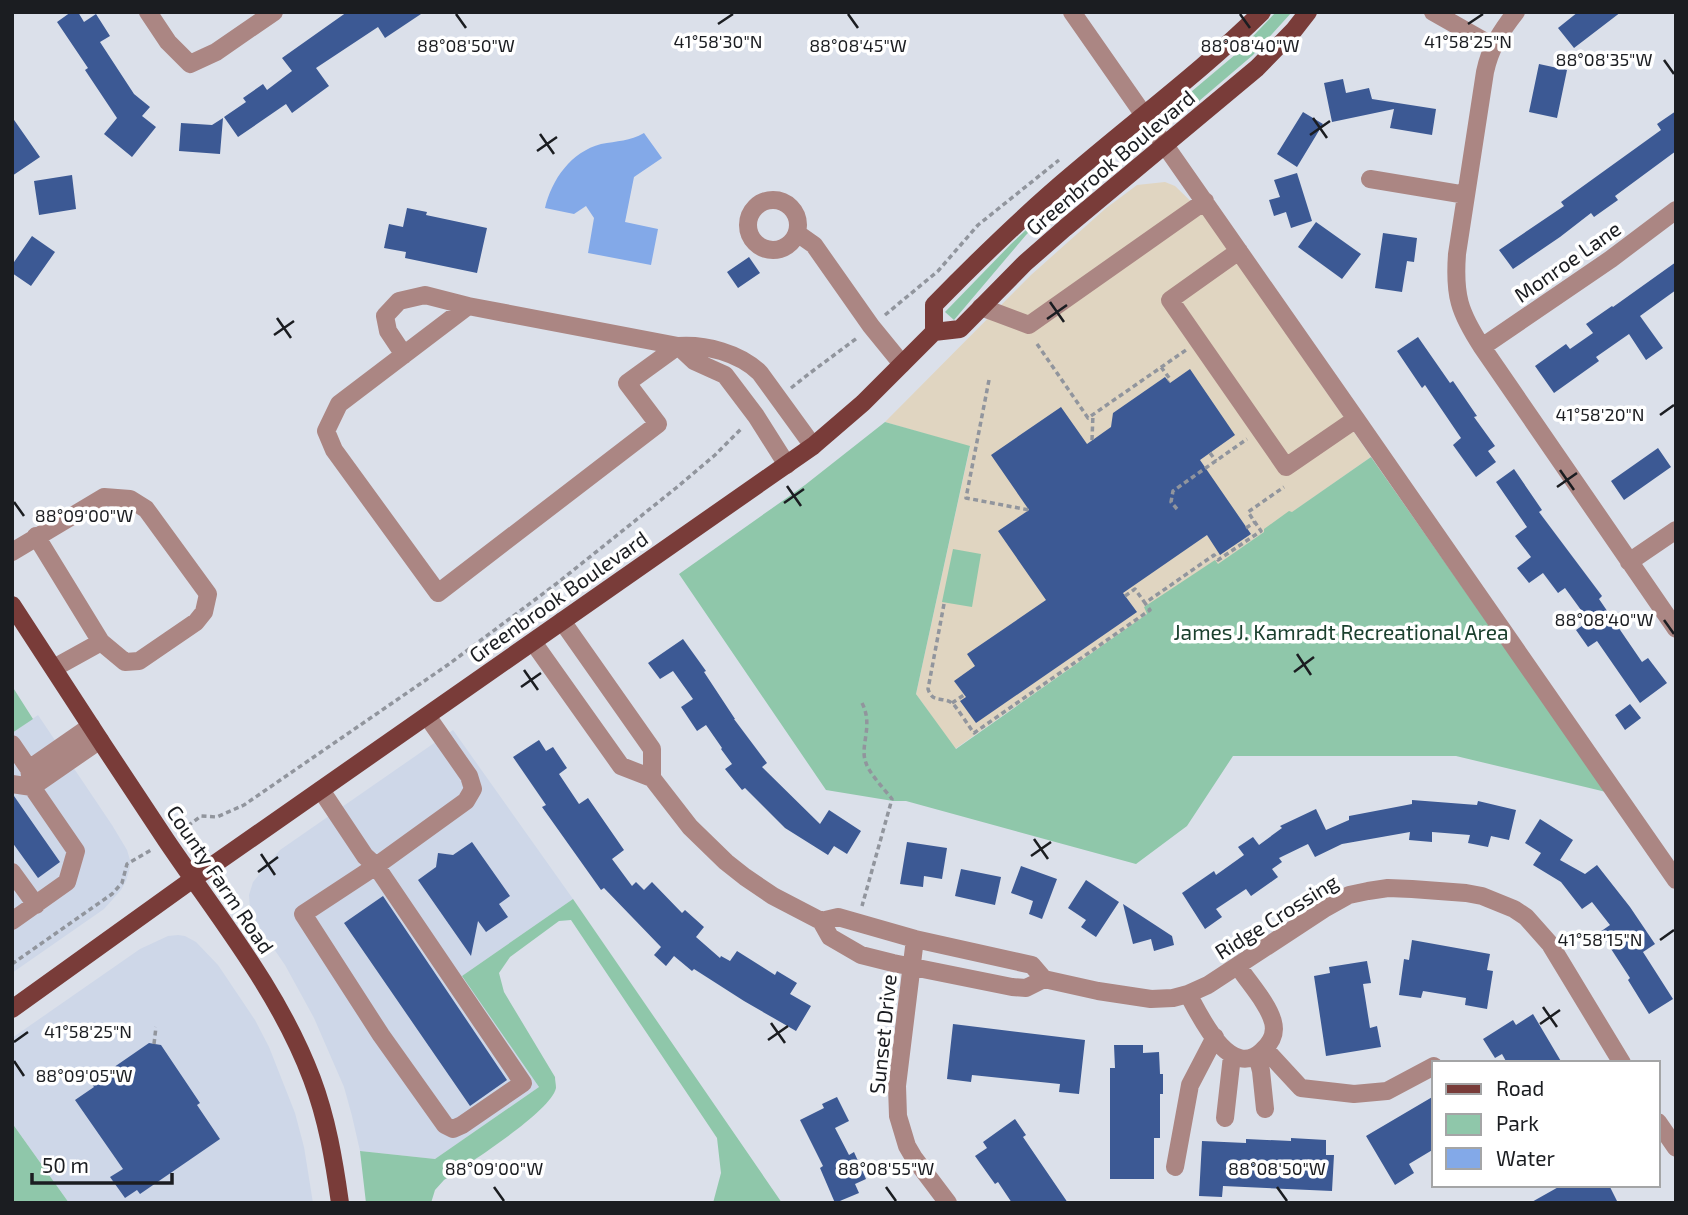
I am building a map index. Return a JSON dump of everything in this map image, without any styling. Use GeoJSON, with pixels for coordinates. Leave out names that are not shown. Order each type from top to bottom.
{"type":"FeatureCollection","features":[{"type":"Feature","properties":{"kind":"main road","name":"Greenbrook Boulevard"},"geometry":{"type":"LineString","coordinates":[[934,332],[934,305],[1031,209],[1205,65],[1262,12]]}},
{"type":"Feature","properties":{"kind":"main road","name":"Greenbrook Boulevard"},"geometry":{"type":"LineString","coordinates":[[15,1002],[813,446],[863,403],[934,332],[960,329],[1025,263],[1257,68],[1308,12]]}},
{"type":"Feature","properties":{"kind":"main road","name":"County Farm Road"},"geometry":{"type":"LineString","coordinates":[[12,605],[267,987],[311,1077],[332,1150],[340,1203]]}},
{"type":"Feature","properties":{"kind":"street"},"geometry":{"type":"LineString","coordinates":[[148,12],[168,42],[190,64],[216,52],[274,12]]}},
{"type":"Feature","properties":{"kind":"street"},"geometry":{"type":"LineString","coordinates":[[1072,12],[1676,880]]}},
{"type":"Feature","properties":{"kind":"street"},"geometry":{"type":"LineString","coordinates":[[1433,12],[1493,46]]}},
{"type":"Feature","properties":{"kind":"street"},"geometry":{"type":"LineString","coordinates":[[1516,12],[1493,46],[1485,72],[1457,254],[1456,275],[1461,311],[1482,347],[1676,629]]}},
{"type":"Feature","properties":{"kind":"street"},"geometry":{"type":"LineString","coordinates":[[1370,179],[1466,195]]}},
{"type":"Feature","properties":{"kind":"street"},"geometry":{"type":"LineString","coordinates":[[981,307],[1029,325],[1205,201]]}},
{"type":"Feature","properties":{"kind":"street","name":"Monroe Lane"},"geometry":{"type":"LineString","coordinates":[[1482,347],[1611,259],[1676,210]]}},
{"type":"Feature","properties":{"kind":"street"},"geometry":{"type":"LineString","coordinates":[[797,233],[814,245],[871,326],[902,364]]}},
{"type":"Feature","properties":{"kind":"street"},"geometry":{"type":"LineString","coordinates":[[1239,251],[1170,300],[1286,467],[1356,419]]}},
{"type":"Feature","properties":{"kind":"street"},"geometry":{"type":"LineString","coordinates":[[404,355],[388,331],[385,316],[399,301],[425,295],[467,306],[678,346],[693,345],[729,353],[756,369],[813,446]]}},
{"type":"Feature","properties":{"kind":"street"},"geometry":{"type":"LineString","coordinates":[[467,306],[340,404],[326,431],[334,450],[439,593],[658,424],[627,383],[678,346]]}},
{"type":"Feature","properties":{"kind":"street"},"geometry":{"type":"LineString","coordinates":[[678,346],[694,361],[725,375],[756,416],[787,465]]}},
{"type":"Feature","properties":{"kind":"street"},"geometry":{"type":"LineString","coordinates":[[12,552],[36,536],[104,497],[130,499],[146,509],[208,594],[204,612],[196,622],[139,661],[125,662],[101,642],[36,536]]}},
{"type":"Feature","properties":{"kind":"street"},"geometry":{"type":"LineString","coordinates":[[1629,562],[1676,530]]}},
{"type":"Feature","properties":{"kind":"street"},"geometry":{"type":"LineString","coordinates":[[562,621],[652,749],[652,778]]}},
{"type":"Feature","properties":{"kind":"street"},"geometry":{"type":"LineString","coordinates":[[54,668],[101,642]]}},
{"type":"Feature","properties":{"kind":"street","name":"Ridge Crossing"},"geometry":{"type":"LineString","coordinates":[[533,642],[621,766],[652,778],[690,827],[726,862],[773,896],[821,922],[830,937],[861,955],[1012,987],[1026,988],[1044,979]]}},
{"type":"Feature","properties":{"kind":"street"},"geometry":{"type":"LineString","coordinates":[[321,790],[365,856],[376,866],[523,1083],[453,1129],[445,1125],[381,1035],[303,914],[376,866],[466,801],[473,789],[470,776],[427,716]]}},
{"type":"Feature","properties":{"kind":"street"},"geometry":{"type":"LineString","coordinates":[[12,784],[30,778],[96,733]]}},
{"type":"Feature","properties":{"kind":"street"},"geometry":{"type":"LineString","coordinates":[[12,744],[76,851],[67,882],[12,921]]}},
{"type":"Feature","properties":{"kind":"street"},"geometry":{"type":"LineString","coordinates":[[12,872],[36,905]]}},
{"type":"Feature","properties":{"kind":"street","name":"Ridge Crossing"},"geometry":{"type":"LineString","coordinates":[[821,922],[838,917],[915,939],[1032,965],[1044,979],[1151,999],[1173,998],[1208,985],[1349,895],[1388,888],[1482,897],[1514,909],[1526,917],[1550,944],[1621,1061]]}},
{"type":"Feature","properties":{"kind":"street","name":"Sunset Drive"},"geometry":{"type":"LineString","coordinates":[[915,939],[897,1086],[898,1116],[907,1146],[948,1203]]}},
{"type":"Feature","properties":{"kind":"street"},"geometry":{"type":"LineString","coordinates":[[1188,994],[1221,1046],[1232,1056],[1249,1058],[1261,1052],[1272,1039],[1273,1021],[1268,1009],[1238,966]]}},
{"type":"Feature","properties":{"kind":"street"},"geometry":{"type":"LineString","coordinates":[[1175,1167],[1190,1085],[1215,1037]]}},
{"type":"Feature","properties":{"kind":"street"},"geometry":{"type":"LineString","coordinates":[[1261,1052],[1301,1088],[1354,1094],[1387,1091],[1432,1067]]}},
{"type":"Feature","properties":{"kind":"street"},"geometry":{"type":"LineString","coordinates":[[1261,1052],[1265,1109]]}},
{"type":"Feature","properties":{"kind":"street"},"geometry":{"type":"LineString","coordinates":[[1225,1118],[1232,1056]]}},
{"type":"Feature","properties":{"kind":"street"},"geometry":{"type":"LineString","coordinates":[[1660,1125],[1676,1148]]}},
{"type":"Feature","properties":{"kind":"path"},"geometry":{"type":"LineString","coordinates":[[878,320],[918,290],[978,225],[1061,159]]}},
{"type":"Feature","properties":{"kind":"path"},"geometry":{"type":"LineString","coordinates":[[785,394],[862,334]]}},
{"type":"Feature","properties":{"kind":"path"},"geometry":{"type":"LineString","coordinates":[[1037,344],[1088,418],[1191,346]]}},
{"type":"Feature","properties":{"kind":"path"},"geometry":{"type":"LineString","coordinates":[[1161,367],[1170,379],[1168,381]]}},
{"type":"Feature","properties":{"kind":"path"},"geometry":{"type":"LineString","coordinates":[[989,380],[966,498],[1029,510]]}},
{"type":"Feature","properties":{"kind":"path"},"geometry":{"type":"LineString","coordinates":[[1092,440],[1093,414]]}},
{"type":"Feature","properties":{"kind":"path"},"geometry":{"type":"LineString","coordinates":[[197,820],[201,817],[217,817],[244,805],[449,664],[596,553],[715,455],[747,423]]}},
{"type":"Feature","properties":{"kind":"path"},"geometry":{"type":"LineString","coordinates":[[1177,509],[1171,502],[1173,491],[1250,437]]}},
{"type":"Feature","properties":{"kind":"path"},"geometry":{"type":"LineString","coordinates":[[1210,453],[1216,461]]}},
{"type":"Feature","properties":{"kind":"path"},"geometry":{"type":"LineString","coordinates":[[1145,603],[1214,555],[1218,560],[1261,531],[1248,512],[1284,487]]}},
{"type":"Feature","properties":{"kind":"path"},"geometry":{"type":"LineString","coordinates":[[1247,528],[1255,522]]}},
{"type":"Feature","properties":{"kind":"path"},"geometry":{"type":"LineString","coordinates":[[944,604],[928,689],[936,699],[952,703],[974,733],[1150,610],[1135,589],[1125,596]]}},
{"type":"Feature","properties":{"kind":"path"},"geometry":{"type":"LineString","coordinates":[[952,703],[964,695]]}},
{"type":"Feature","properties":{"kind":"path"},"geometry":{"type":"LineString","coordinates":[[860,915],[892,799],[866,764],[864,754],[867,717],[862,703]]}},
{"type":"Feature","properties":{"kind":"path"},"geometry":{"type":"LineString","coordinates":[[12,964],[112,894],[122,883],[127,864],[130,864]]}},
{"type":"Feature","properties":{"kind":"path"},"geometry":{"type":"LineString","coordinates":[[154,1044],[156,1027]]}},
{"type":"Feature","properties":{"kind":"shaded area"},"geometry":{"type":"Polygon","coordinates":[[[1165,182],[1175,186],[1204,214],[1371,457],[955,749],[916,694],[970,447],[885,422],[1031,275],[1105,209],[1137,185],[1165,182]]]}},
{"type":"Feature","properties":{"kind":"shaded area"},"geometry":{"type":"Polygon","coordinates":[[[38,715],[112,825],[127,850],[130,867],[121,890],[104,909],[12,973],[12,733],[38,715]]]}},
{"type":"Feature","properties":{"kind":"shaded area"},"geometry":{"type":"Polygon","coordinates":[[[453,730],[573,899],[462,976],[539,1087],[435,1159],[360,1151],[344,1087],[314,1018],[285,965],[258,926],[250,907],[249,895],[253,882],[280,850],[453,730]]]}},
{"type":"Feature","properties":{"kind":"shaded area"},"geometry":{"type":"Polygon","coordinates":[[[178,935],[196,942],[218,965],[255,1020],[269,1047],[295,1113],[304,1147],[313,1203],[69,1203],[12,1123],[12,1038],[140,949],[168,936],[178,935]]]}},
{"type":"Feature","properties":{"kind":"green space"},"geometry":{"type":"Polygon","coordinates":[[[1276,12],[1292,12],[1253,55],[1192,107],[1185,97],[1236,54],[1276,12]]]}},
{"type":"Feature","properties":{"kind":"green space"},"geometry":{"type":"Polygon","coordinates":[[[1041,216],[1043,218],[954,320],[945,312],[1011,244],[1041,216]]]}},
{"type":"Feature","properties":{"kind":"green space","name":"James J. Kamradt Recreational Area"},"geometry":{"type":"Polygon","coordinates":[[[885,422],[970,446],[916,694],[956,749],[1147,614],[1144,607],[1215,560],[1218,564],[1289,511],[1292,512],[1371,457],[1606,792],[1456,756],[1233,756],[1187,826],[1136,864],[906,801],[826,790],[679,574],[805,485],[885,422]]]}},
{"type":"Feature","properties":{"kind":"green space"},"geometry":{"type":"Polygon","coordinates":[[[953,549],[981,554],[972,607],[942,602],[953,549]]]}},
{"type":"Feature","properties":{"kind":"green space"},"geometry":{"type":"Polygon","coordinates":[[[12,686],[33,719],[12,733],[12,686]]]}},
{"type":"Feature","properties":{"kind":"green space"},"geometry":{"type":"Polygon","coordinates":[[[573,899],[782,1203],[713,1203],[721,1173],[717,1138],[571,920],[559,921],[510,957],[499,973],[504,992],[555,1077],[556,1088],[551,1098],[524,1124],[444,1180],[435,1190],[431,1203],[366,1203],[360,1151],[435,1159],[539,1087],[462,976],[573,899]]]}},
{"type":"Feature","properties":{"kind":"green space"},"geometry":{"type":"Polygon","coordinates":[[[12,1123],[69,1203],[12,1203],[12,1123]]]}},
{"type":"Feature","properties":{"kind":"water"},"geometry":{"type":"Polygon","coordinates":[[[644,133],[662,158],[634,177],[625,222],[658,229],[651,265],[588,253],[594,218],[586,206],[574,214],[545,208],[552,187],[564,168],[581,153],[601,144],[644,133]]]}},
{"type":"Feature","properties":{"kind":"building"},"geometry":{"type":"Polygon","coordinates":[[[71,12],[78,12],[84,22],[96,14],[110,36],[100,42],[134,94],[150,107],[142,116],[156,127],[132,157],[104,134],[117,118],[57,22],[71,12]]]}},
{"type":"Feature","properties":{"kind":"building"},"geometry":{"type":"Polygon","coordinates":[[[347,12],[424,12],[385,38],[378,27],[316,68],[329,86],[292,113],[286,104],[238,137],[224,117],[246,102],[243,98],[263,84],[267,90],[292,71],[282,58],[347,12]]]}},
{"type":"Feature","properties":{"kind":"building"},"geometry":{"type":"Polygon","coordinates":[[[1578,12],[1621,12],[1574,48],[1558,28],[1578,12]]]}},
{"type":"Feature","properties":{"kind":"building"},"geometry":{"type":"Polygon","coordinates":[[[1539,64],[1567,70],[1557,118],[1529,112],[1539,64]]]}},
{"type":"Feature","properties":{"kind":"building"},"geometry":{"type":"Polygon","coordinates":[[[1343,79],[1346,93],[1369,88],[1372,99],[1436,109],[1432,135],[1390,128],[1394,109],[1332,122],[1324,83],[1343,79]]]}},
{"type":"Feature","properties":{"kind":"building"},"geometry":{"type":"Polygon","coordinates":[[[1676,111],[1676,151],[1615,196],[1618,200],[1594,217],[1591,213],[1513,269],[1499,250],[1564,206],[1561,202],[1661,130],[1657,124],[1676,111]]]}},
{"type":"Feature","properties":{"kind":"building"},"geometry":{"type":"Polygon","coordinates":[[[1303,112],[1323,124],[1297,167],[1277,154],[1303,112]]]}},
{"type":"Feature","properties":{"kind":"building"},"geometry":{"type":"Polygon","coordinates":[[[12,117],[40,157],[12,176],[12,117]]]}},
{"type":"Feature","properties":{"kind":"building"},"geometry":{"type":"Polygon","coordinates":[[[223,118],[220,154],[179,151],[181,123],[212,125],[223,118]]]}},
{"type":"Feature","properties":{"kind":"building"},"geometry":{"type":"Polygon","coordinates":[[[1297,173],[1312,221],[1291,228],[1286,212],[1274,216],[1269,200],[1280,197],[1274,180],[1297,173]]]}},
{"type":"Feature","properties":{"kind":"building"},"geometry":{"type":"Polygon","coordinates":[[[72,175],[76,209],[39,215],[34,181],[72,175]]]}},
{"type":"Feature","properties":{"kind":"building"},"geometry":{"type":"Polygon","coordinates":[[[407,208],[427,212],[426,215],[487,228],[477,273],[405,258],[406,252],[384,248],[389,224],[403,227],[407,208]]]}},
{"type":"Feature","properties":{"kind":"building"},"geometry":{"type":"Polygon","coordinates":[[[1316,222],[1361,254],[1342,279],[1298,247],[1316,222]]]}},
{"type":"Feature","properties":{"kind":"building"},"geometry":{"type":"Polygon","coordinates":[[[1383,233],[1417,238],[1414,262],[1407,261],[1402,292],[1375,288],[1383,233]]]}},
{"type":"Feature","properties":{"kind":"building"},"geometry":{"type":"Polygon","coordinates":[[[32,236],[55,252],[31,286],[12,273],[12,265],[32,236]]]}},
{"type":"Feature","properties":{"kind":"building"},"geometry":{"type":"Polygon","coordinates":[[[749,257],[760,273],[738,288],[727,272],[749,257]]]}},
{"type":"Feature","properties":{"kind":"building"},"geometry":{"type":"Polygon","coordinates":[[[1676,262],[1676,290],[1640,316],[1663,348],[1646,360],[1629,334],[1596,357],[1599,361],[1554,393],[1535,366],[1566,344],[1570,349],[1593,333],[1586,324],[1676,262]]]}},
{"type":"Feature","properties":{"kind":"building"},"geometry":{"type":"Polygon","coordinates":[[[1418,337],[1450,383],[1453,381],[1495,446],[1488,451],[1496,462],[1476,477],[1453,445],[1461,438],[1425,385],[1422,388],[1397,351],[1418,337]]]}},
{"type":"Feature","properties":{"kind":"building"},"geometry":{"type":"Polygon","coordinates":[[[1190,369],[1235,435],[1200,460],[1251,534],[1220,555],[1207,535],[1123,593],[1137,612],[976,723],[960,701],[966,697],[954,681],[975,666],[967,654],[1046,600],[998,531],[1029,510],[991,455],[1061,407],[1087,444],[1111,427],[1113,413],[1165,377],[1170,383],[1190,369]]]}},
{"type":"Feature","properties":{"kind":"building"},"geometry":{"type":"Polygon","coordinates":[[[1658,448],[1671,467],[1624,500],[1611,481],[1658,448]]]}},
{"type":"Feature","properties":{"kind":"building"},"geometry":{"type":"Polygon","coordinates":[[[1514,469],[1542,510],[1539,512],[1602,596],[1599,599],[1642,662],[1648,658],[1667,683],[1640,703],[1597,641],[1588,647],[1576,630],[1589,621],[1565,588],[1558,593],[1543,573],[1529,583],[1517,568],[1531,557],[1515,536],[1527,527],[1496,482],[1514,469]]]}},
{"type":"Feature","properties":{"kind":"building"},"geometry":{"type":"Polygon","coordinates":[[[683,639],[706,671],[704,672],[734,719],[767,763],[762,767],[820,824],[829,810],[861,831],[847,854],[834,846],[828,855],[785,828],[745,788],[742,790],[725,769],[732,764],[706,725],[697,731],[681,707],[693,699],[673,671],[660,679],[648,663],[683,639]]]}},
{"type":"Feature","properties":{"kind":"building"},"geometry":{"type":"Polygon","coordinates":[[[1630,704],[1641,718],[1625,730],[1615,715],[1630,704]]]}},
{"type":"Feature","properties":{"kind":"building"},"geometry":{"type":"Polygon","coordinates":[[[539,740],[546,751],[553,747],[567,768],[559,774],[579,804],[588,798],[624,850],[612,859],[632,886],[636,882],[644,890],[652,882],[682,913],[685,910],[704,927],[696,937],[720,958],[721,956],[730,961],[737,951],[775,975],[777,971],[797,983],[790,994],[811,1006],[796,1031],[694,969],[692,971],[674,956],[666,966],[654,955],[661,947],[604,888],[601,890],[542,807],[546,805],[513,757],[539,740]]]}},
{"type":"Feature","properties":{"kind":"building"},"geometry":{"type":"Polygon","coordinates":[[[12,796],[60,862],[38,878],[12,842],[12,796]]]}},
{"type":"Feature","properties":{"kind":"building"},"geometry":{"type":"Polygon","coordinates":[[[1412,800],[1477,805],[1478,801],[1516,810],[1509,840],[1491,836],[1488,847],[1468,843],[1470,835],[1432,832],[1432,842],[1409,840],[1410,832],[1342,844],[1315,857],[1308,844],[1279,858],[1282,862],[1272,869],[1278,877],[1251,896],[1246,889],[1216,909],[1222,917],[1205,929],[1182,893],[1214,871],[1216,875],[1244,855],[1238,847],[1253,837],[1259,845],[1282,828],[1280,826],[1316,809],[1326,830],[1349,820],[1349,816],[1412,804],[1412,800]]]}},
{"type":"Feature","properties":{"kind":"building"},"geometry":{"type":"Polygon","coordinates":[[[1540,819],[1573,840],[1560,860],[1585,874],[1597,865],[1630,907],[1655,944],[1643,952],[1673,999],[1649,1014],[1628,980],[1630,978],[1600,932],[1610,925],[1592,902],[1582,909],[1561,882],[1533,865],[1541,853],[1525,843],[1540,819]]]}},
{"type":"Feature","properties":{"kind":"building"},"geometry":{"type":"Polygon","coordinates":[[[472,842],[510,896],[499,904],[508,917],[486,932],[478,921],[471,956],[418,880],[436,867],[438,853],[453,855],[472,842]]]}},
{"type":"Feature","properties":{"kind":"building"},"geometry":{"type":"Polygon","coordinates":[[[907,842],[947,848],[942,879],[924,876],[923,887],[900,884],[907,842]]]}},
{"type":"Feature","properties":{"kind":"building"},"geometry":{"type":"Polygon","coordinates":[[[1021,866],[1057,879],[1042,919],[1029,914],[1033,901],[1011,893],[1021,866]]]}},
{"type":"Feature","properties":{"kind":"building"},"geometry":{"type":"Polygon","coordinates":[[[961,869],[1001,877],[995,905],[955,896],[961,869]]]}},
{"type":"Feature","properties":{"kind":"building"},"geometry":{"type":"Polygon","coordinates":[[[1086,880],[1119,902],[1096,937],[1081,927],[1086,920],[1068,908],[1086,880]]]}},
{"type":"Feature","properties":{"kind":"building"},"geometry":{"type":"Polygon","coordinates":[[[383,896],[507,1080],[470,1106],[344,923],[383,896]]]}},
{"type":"Feature","properties":{"kind":"building"},"geometry":{"type":"Polygon","coordinates":[[[1123,904],[1172,936],[1174,945],[1154,951],[1151,939],[1133,944],[1123,904]]]}},
{"type":"Feature","properties":{"kind":"building"},"geometry":{"type":"Polygon","coordinates":[[[1412,940],[1490,954],[1487,970],[1493,971],[1487,1009],[1465,1005],[1466,998],[1423,991],[1421,998],[1399,995],[1404,959],[1409,960],[1412,940]]]}},
{"type":"Feature","properties":{"kind":"building"},"geometry":{"type":"Polygon","coordinates":[[[1367,961],[1371,983],[1363,984],[1370,1028],[1377,1026],[1381,1047],[1326,1056],[1314,976],[1330,973],[1329,967],[1367,961]]]}},
{"type":"Feature","properties":{"kind":"building"},"geometry":{"type":"Polygon","coordinates":[[[1533,1014],[1561,1061],[1506,1061],[1502,1054],[1495,1058],[1483,1039],[1513,1020],[1516,1025],[1533,1014]]]}},
{"type":"Feature","properties":{"kind":"building"},"geometry":{"type":"Polygon","coordinates":[[[953,1024],[1085,1040],[1079,1094],[1059,1092],[1060,1084],[972,1075],[971,1082],[947,1079],[953,1024]]]}},
{"type":"Feature","properties":{"kind":"building"},"geometry":{"type":"Polygon","coordinates":[[[149,1043],[161,1045],[200,1103],[197,1105],[220,1139],[140,1194],[137,1190],[125,1198],[110,1177],[123,1169],[75,1100],[94,1087],[91,1083],[149,1043]]]}},
{"type":"Feature","properties":{"kind":"building"},"geometry":{"type":"Polygon","coordinates":[[[1114,1045],[1143,1045],[1143,1053],[1159,1052],[1163,1094],[1160,1094],[1160,1138],[1154,1138],[1154,1179],[1110,1179],[1110,1068],[1115,1068],[1114,1045]]]}},
{"type":"Feature","properties":{"kind":"building"},"geometry":{"type":"Polygon","coordinates":[[[837,1097],[849,1121],[835,1128],[849,1155],[854,1152],[866,1179],[855,1184],[859,1193],[835,1203],[820,1168],[823,1166],[800,1120],[824,1108],[822,1104],[837,1097]]]}},
{"type":"Feature","properties":{"kind":"building"},"geometry":{"type":"Polygon","coordinates":[[[1432,1097],[1432,1150],[1409,1164],[1414,1173],[1395,1185],[1366,1136],[1432,1097]]]}},
{"type":"Feature","properties":{"kind":"building"},"geometry":{"type":"Polygon","coordinates":[[[1015,1119],[1026,1135],[1023,1137],[1068,1203],[1012,1203],[975,1156],[987,1148],[983,1142],[1015,1119]]]}},
{"type":"Feature","properties":{"kind":"building"},"geometry":{"type":"Polygon","coordinates":[[[1291,1138],[1326,1140],[1326,1155],[1334,1155],[1332,1191],[1223,1186],[1222,1197],[1199,1196],[1202,1141],[1246,1143],[1246,1139],[1291,1141],[1291,1138]]]}},
{"type":"Feature","properties":{"kind":"building"},"geometry":{"type":"Polygon","coordinates":[[[1558,1187],[1610,1187],[1618,1203],[1530,1203],[1558,1187]]]}}]}
